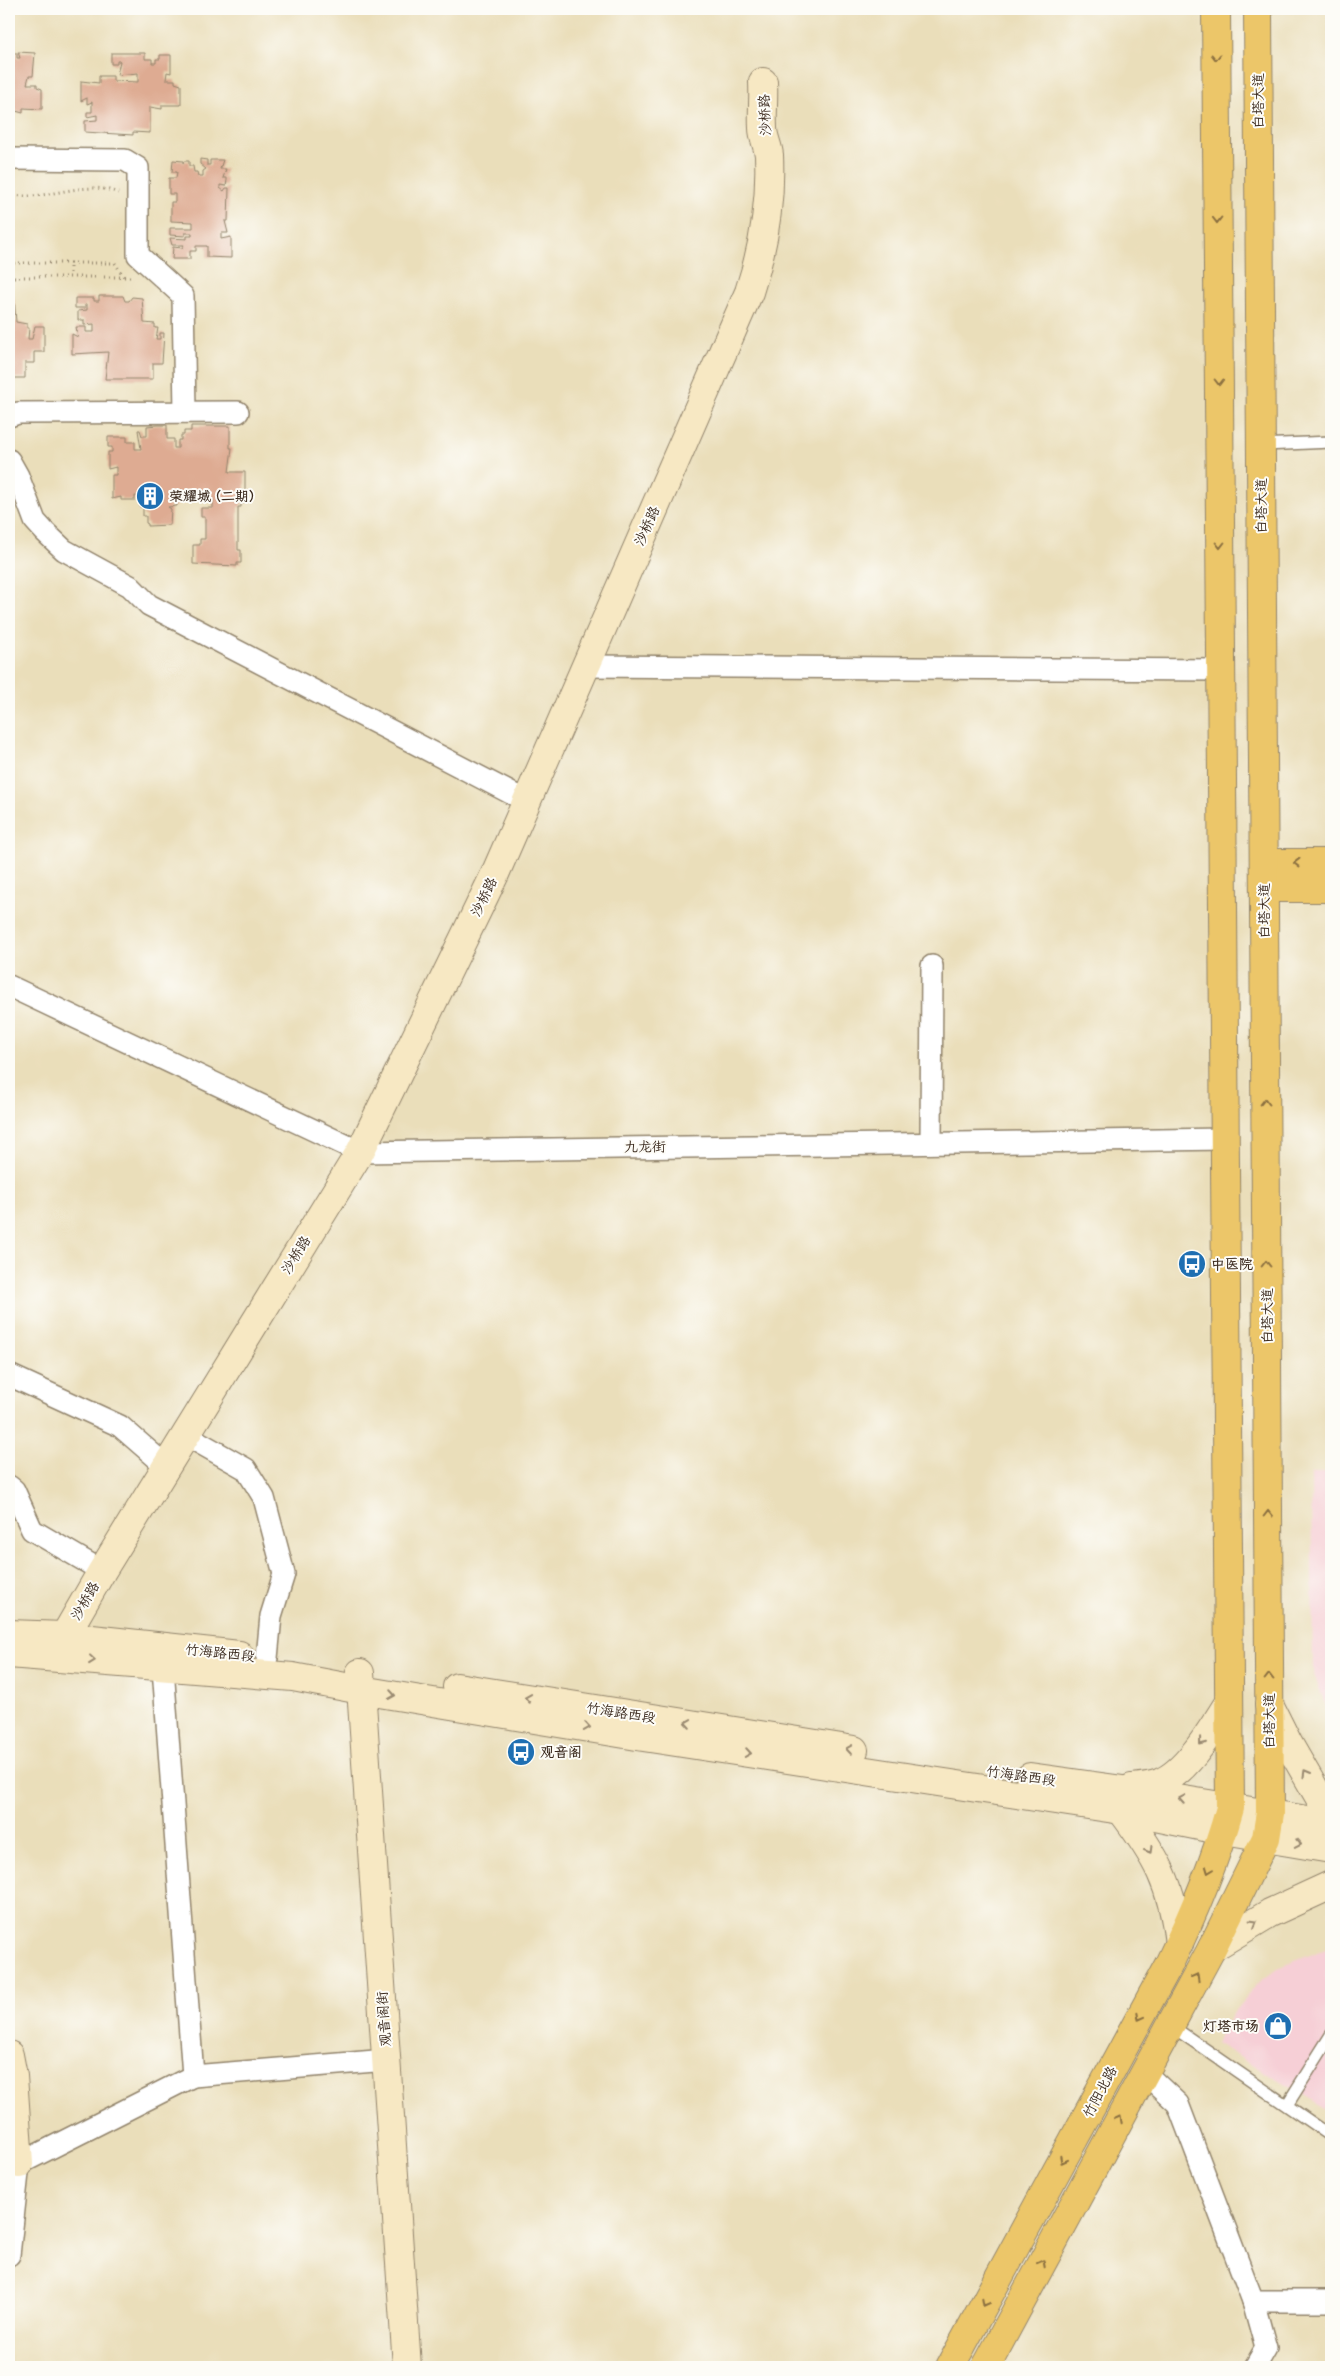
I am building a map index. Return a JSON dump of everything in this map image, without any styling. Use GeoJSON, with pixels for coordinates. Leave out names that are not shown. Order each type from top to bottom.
{"type":"FeatureCollection","features":[{"type":"Feature","properties":{"kind":"highway"},"geometry":{"type":"LineString","coordinates":[[1216,9],[1229,1702],[1227,1819]]}},
{"type":"Feature","properties":{"kind":"highway","name":"白塔大道"},"geometry":{"type":"LineString","coordinates":[[1258,9],[1269,1705],[1268,1825]]}},
{"type":"Feature","properties":{"kind":"highway"},"geometry":{"type":"LineString","coordinates":[[1264,876],[1331,863]]}},
{"type":"Feature","properties":{"kind":"highway"},"geometry":{"type":"LineString","coordinates":[[1264,876],[1331,888]]}},
{"type":"Feature","properties":{"kind":"highway","name":"竹阳北路"},"geometry":{"type":"LineString","coordinates":[[950,2367],[1179,1944],[1227,1819]]}},
{"type":"Feature","properties":{"kind":"highway"},"geometry":{"type":"LineString","coordinates":[[986,2367],[1212,1948],[1268,1825]]}},
{"type":"Feature","properties":{"kind":"street","name":"沙桥路"},"geometry":{"type":"LineString","coordinates":[[58,1646],[166,1466],[360,1152],[490,883],[584,666],[676,461],[759,263],[765,236],[769,183],[769,152],[763,129],[763,82]]}},
{"type":"Feature","properties":{"kind":"street"},"geometry":{"type":"LineString","coordinates":[[9,159],[126,160],[138,168],[138,255],[183,296],[185,412]]}},
{"type":"Feature","properties":{"kind":"street"},"geometry":{"type":"LineString","coordinates":[[9,416],[18,413],[238,412]]}},
{"type":"Feature","properties":{"kind":"street"},"geometry":{"type":"LineString","coordinates":[[9,460],[18,476],[35,521],[64,550],[130,586],[149,605],[526,801]]}},
{"type":"Feature","properties":{"kind":"street"},"geometry":{"type":"LineString","coordinates":[[584,666],[1221,670]]}},
{"type":"Feature","properties":{"kind":"street"},"geometry":{"type":"LineString","coordinates":[[931,1143],[932,966]]}},
{"type":"Feature","properties":{"kind":"street"},"geometry":{"type":"LineString","coordinates":[[9,986],[360,1152]]}},
{"type":"Feature","properties":{"kind":"street","name":"九龙街"},"geometry":{"type":"LineString","coordinates":[[360,1152],[1225,1139]]}},
{"type":"Feature","properties":{"kind":"street"},"geometry":{"type":"LineString","coordinates":[[9,1375],[120,1426],[166,1466]]}},
{"type":"Feature","properties":{"kind":"street"},"geometry":{"type":"LineString","coordinates":[[186,1435],[246,1469],[264,1498],[284,1574],[271,1616],[266,1658]]}},
{"type":"Feature","properties":{"kind":"street"},"geometry":{"type":"LineString","coordinates":[[9,1486],[14,1490],[32,1530],[102,1571]]}},
{"type":"Feature","properties":{"kind":"street","name":"竹海路西段"},"geometry":{"type":"LineString","coordinates":[[9,1634],[163,1668],[361,1681],[1025,1777],[1122,1800],[1268,1825]]}},
{"type":"Feature","properties":{"kind":"street","name":"竹海路西段"},"geometry":{"type":"LineString","coordinates":[[9,1654],[58,1646],[266,1658],[361,1681]]}},
{"type":"Feature","properties":{"kind":"street"},"geometry":{"type":"LineString","coordinates":[[163,1668],[193,2076]]}},
{"type":"Feature","properties":{"kind":"street","name":"观音阁街"},"geometry":{"type":"LineString","coordinates":[[361,1681],[407,2367]]}},
{"type":"Feature","properties":{"kind":"street"},"geometry":{"type":"LineString","coordinates":[[1179,1944],[1176,1912],[1166,1880],[1122,1800],[1159,1783],[1180,1768],[1204,1741],[1229,1702]]}},
{"type":"Feature","properties":{"kind":"street"},"geometry":{"type":"LineString","coordinates":[[1269,1705],[1324,1807],[1331,1815]]}},
{"type":"Feature","properties":{"kind":"street"},"geometry":{"type":"LineString","coordinates":[[1268,1825],[1331,1824]]}},
{"type":"Feature","properties":{"kind":"street"},"geometry":{"type":"LineString","coordinates":[[1268,1825],[1331,1849]]}},
{"type":"Feature","properties":{"kind":"street"},"geometry":{"type":"LineString","coordinates":[[1212,1948],[1270,1914],[1331,1885]]}},
{"type":"Feature","properties":{"kind":"street"},"geometry":{"type":"LineString","coordinates":[[9,2055],[13,2076],[9,2255]]}},
{"type":"Feature","properties":{"kind":"street"},"geometry":{"type":"LineString","coordinates":[[12,2168],[193,2076],[387,2060]]}},
{"type":"Feature","properties":{"kind":"street"},"geometry":{"type":"LineString","coordinates":[[1144,2072],[1178,2104],[1253,2300],[1266,2348],[1255,2367]]}},
{"type":"Feature","properties":{"kind":"street"},"geometry":{"type":"LineString","coordinates":[[1253,2300],[1331,2301]]}},
{"type":"Feature","properties":{"kind":"lane"},"geometry":{"type":"LineString","coordinates":[[1261,445],[1331,442]]}},
{"type":"Feature","properties":{"kind":"lane"},"geometry":{"type":"LineString","coordinates":[[1170,2025],[1331,2136]]}},
{"type":"Feature","properties":{"kind":"lane"},"geometry":{"type":"LineString","coordinates":[[1286,2105],[1331,2034]]}},
{"type":"Feature","properties":{"kind":"path"},"geometry":{"type":"LineString","coordinates":[[9,194],[22,197],[99,186],[118,192],[138,214]]}},
{"type":"Feature","properties":{"kind":"path"},"geometry":{"type":"LineString","coordinates":[[9,263],[115,263],[124,277]]}},
{"type":"Feature","properties":{"kind":"path"},"geometry":{"type":"LineString","coordinates":[[70,263],[70,277]]}},
{"type":"Feature","properties":{"kind":"path"},"geometry":{"type":"LineString","coordinates":[[9,277],[162,277]]}},
{"type":"Feature","properties":{"kind":"shaded area"},"geometry":{"type":"Polygon","coordinates":[[[1311,1473],[1331,1473],[1331,1720],[1313,1672],[1311,1473]]]}},
{"type":"Feature","properties":{"kind":"shaded area","name":"灯塔市场"},"geometry":{"type":"Polygon","coordinates":[[[1331,1947],[1331,2115],[1315,2102],[1216,2043],[1236,2009],[1259,1982],[1277,1968],[1331,1947]]]}},
{"type":"Feature","properties":{"kind":"building"},"geometry":{"type":"Polygon","coordinates":[[[18,52],[35,53],[33,76],[29,76],[27,84],[37,84],[37,87],[42,89],[42,109],[23,108],[23,113],[12,110],[11,136],[9,136],[9,53],[17,53],[17,58],[20,58],[18,52]]]}},
{"type":"Feature","properties":{"kind":"building"},"geometry":{"type":"Polygon","coordinates":[[[111,53],[145,53],[145,59],[152,59],[152,63],[156,63],[156,59],[160,59],[160,55],[171,55],[171,73],[167,72],[166,80],[175,80],[175,83],[181,85],[181,105],[162,105],[162,109],[150,107],[150,133],[133,132],[133,135],[85,132],[85,121],[97,120],[97,115],[87,117],[87,112],[92,112],[92,102],[87,104],[87,98],[81,101],[81,81],[99,83],[99,76],[113,76],[113,81],[138,82],[138,73],[117,75],[120,61],[117,61],[117,64],[111,64],[111,53]]]}},
{"type":"Feature","properties":{"kind":"building"},"geometry":{"type":"Polygon","coordinates":[[[200,159],[207,160],[207,165],[210,165],[210,160],[223,160],[220,169],[226,169],[223,178],[227,178],[226,186],[220,185],[220,188],[224,191],[226,188],[229,188],[228,221],[225,221],[228,233],[221,233],[221,239],[231,237],[231,258],[207,257],[207,246],[196,246],[196,251],[190,251],[190,259],[172,259],[173,247],[182,248],[184,245],[172,245],[170,238],[187,239],[187,236],[192,236],[192,233],[185,233],[185,236],[170,235],[170,228],[193,228],[193,222],[171,221],[171,202],[175,202],[175,194],[169,194],[169,178],[176,178],[177,172],[172,172],[173,160],[183,161],[183,164],[184,161],[189,161],[189,166],[193,166],[194,172],[197,172],[198,176],[203,176],[203,171],[206,169],[200,164],[200,159]]]}},
{"type":"Feature","properties":{"kind":"building"},"geometry":{"type":"Polygon","coordinates":[[[99,296],[123,296],[125,301],[129,301],[132,297],[142,298],[144,323],[155,324],[155,328],[158,328],[156,339],[160,339],[160,333],[164,333],[162,363],[153,363],[153,379],[105,379],[108,352],[72,354],[72,334],[78,337],[76,327],[86,327],[86,332],[94,332],[94,324],[84,325],[84,320],[78,320],[78,311],[87,310],[87,305],[85,305],[85,308],[75,308],[75,298],[94,298],[94,301],[99,301],[99,296]]]}},
{"type":"Feature","properties":{"kind":"building"},"geometry":{"type":"Polygon","coordinates":[[[9,297],[14,297],[16,322],[27,324],[27,328],[29,328],[28,339],[32,339],[35,326],[44,326],[44,352],[34,352],[34,363],[25,363],[25,378],[9,378],[9,297]]]}},
{"type":"Feature","properties":{"kind":"building","name":"荣耀城 (二期)"},"geometry":{"type":"Polygon","coordinates":[[[167,425],[167,439],[174,439],[174,448],[178,448],[178,440],[181,440],[181,435],[184,435],[184,431],[191,431],[191,426],[230,426],[230,448],[232,448],[229,472],[245,472],[245,503],[241,503],[241,507],[238,507],[238,550],[241,550],[241,563],[237,563],[237,566],[193,564],[193,545],[200,545],[200,539],[205,539],[205,517],[201,517],[201,508],[213,508],[213,499],[199,500],[199,495],[189,495],[186,501],[177,501],[177,506],[168,507],[171,509],[170,525],[148,526],[146,516],[143,516],[143,507],[140,507],[140,496],[135,496],[135,500],[121,500],[121,497],[112,499],[112,475],[116,475],[116,467],[108,469],[108,452],[112,452],[112,447],[108,447],[108,437],[127,437],[127,442],[135,442],[135,449],[141,449],[138,430],[140,430],[142,436],[147,436],[147,426],[167,425]]]}},
{"type":"Feature","properties":{"kind":"place","name":"荣耀城 (二期)"},"geometry":{"type":"Point","coordinates":[150,496]}},
{"type":"Feature","properties":{"kind":"place","name":"中医院"},"geometry":{"type":"Point","coordinates":[1192,1264]}},
{"type":"Feature","properties":{"kind":"place","name":"观音阁"},"geometry":{"type":"Point","coordinates":[521,1752]}},
{"type":"Feature","properties":{"kind":"place","name":"灯塔市场"},"geometry":{"type":"Point","coordinates":[1278,2026]}}]}
